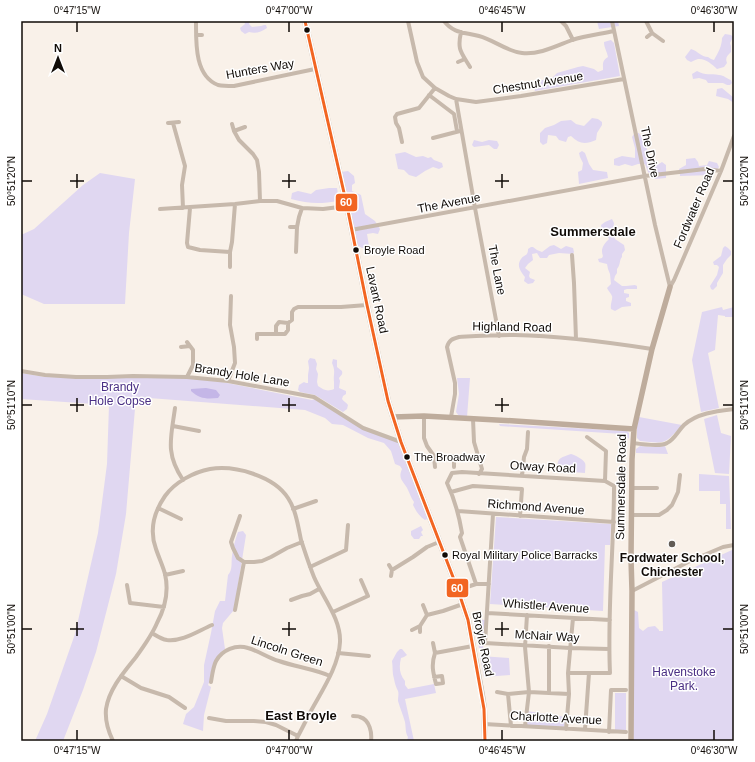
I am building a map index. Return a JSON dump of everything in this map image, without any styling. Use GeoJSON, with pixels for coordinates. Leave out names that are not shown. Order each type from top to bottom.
{"type":"FeatureCollection","features":[{"type":"Feature","properties":{"kind":"main road","name":"Lavant Road"},"geometry":{"type":"LineString","coordinates":[[305,21],[383,378],[401,442]]}},
{"type":"Feature","properties":{"kind":"main road","name":"Broyle Road"},"geometry":{"type":"LineString","coordinates":[[401,442],[458,590],[468,620],[482,695],[485,741]]}},
{"type":"Feature","properties":{"kind":"street","name":"Chestnut Avenue"},"geometry":{"type":"LineString","coordinates":[[408,21],[417,62],[423,77],[435,88],[456,99],[476,102],[624,79]]}},
{"type":"Feature","properties":{"kind":"street"},"geometry":{"type":"LineString","coordinates":[[444,21],[450,28],[489,38],[510,50],[522,53],[549,49],[573,40],[614,31]]}},
{"type":"Feature","properties":{"kind":"street"},"geometry":{"type":"LineString","coordinates":[[561,21],[566,26],[573,40]]}},
{"type":"Feature","properties":{"kind":"street","name":"The Drive"},"geometry":{"type":"LineString","coordinates":[[612,21],[655,225],[670,287]]}},
{"type":"Feature","properties":{"kind":"street"},"geometry":{"type":"LineString","coordinates":[[646,21],[652,33],[663,41]]}},
{"type":"Feature","properties":{"kind":"street","name":"Hunters Way"},"geometry":{"type":"LineString","coordinates":[[196,23],[198,57],[202,70],[208,79],[217,84],[234,86],[316,69]]}},
{"type":"Feature","properties":{"kind":"street"},"geometry":{"type":"LineString","coordinates":[[461,32],[459,42],[460,50],[470,67]]}},
{"type":"Feature","properties":{"kind":"street"},"geometry":{"type":"LineString","coordinates":[[647,37],[652,33]]}},
{"type":"Feature","properties":{"kind":"street"},"geometry":{"type":"LineString","coordinates":[[196,35],[202,35]]}},
{"type":"Feature","properties":{"kind":"street"},"geometry":{"type":"LineString","coordinates":[[458,62],[465,59]]}},
{"type":"Feature","properties":{"kind":"street"},"geometry":{"type":"LineString","coordinates":[[402,142],[395,117],[397,114],[419,108],[435,88]]}},
{"type":"Feature","properties":{"kind":"street"},"geometry":{"type":"LineString","coordinates":[[429,95],[454,114],[475,208]]}},
{"type":"Feature","properties":{"kind":"street"},"geometry":{"type":"LineString","coordinates":[[456,99],[459,131]]}},
{"type":"Feature","properties":{"kind":"street"},"geometry":{"type":"LineString","coordinates":[[173,122],[185,166],[182,185],[183,208]]}},
{"type":"Feature","properties":{"kind":"street"},"geometry":{"type":"LineString","coordinates":[[168,123],[179,122]]}},
{"type":"Feature","properties":{"kind":"street"},"geometry":{"type":"LineString","coordinates":[[232,124],[239,140],[253,154],[256,160],[259,172],[260,201]]}},
{"type":"Feature","properties":{"kind":"street"},"geometry":{"type":"LineString","coordinates":[[234,131],[245,127]]}},
{"type":"Feature","properties":{"kind":"street"},"geometry":{"type":"LineString","coordinates":[[433,138],[459,131]]}},
{"type":"Feature","properties":{"kind":"street","name":"Fordwater Road"},"geometry":{"type":"LineString","coordinates":[[670,287],[721,171],[734,136]]}},
{"type":"Feature","properties":{"kind":"street"},"geometry":{"type":"LineString","coordinates":[[729,150],[734,152]]}},
{"type":"Feature","properties":{"kind":"street","name":"The Avenue"},"geometry":{"type":"LineString","coordinates":[[351,230],[645,176],[705,169],[721,171]]}},
{"type":"Feature","properties":{"kind":"street"},"geometry":{"type":"LineString","coordinates":[[160,209],[190,208],[260,201],[277,201],[302,208],[323,209],[346,206]]}},
{"type":"Feature","properties":{"kind":"street"},"geometry":{"type":"LineString","coordinates":[[230,267],[235,204]]}},
{"type":"Feature","properties":{"kind":"street"},"geometry":{"type":"LineString","coordinates":[[190,208],[188,246],[200,250],[230,252]]}},
{"type":"Feature","properties":{"kind":"street"},"geometry":{"type":"LineString","coordinates":[[296,252],[297,227],[302,208]]}},
{"type":"Feature","properties":{"kind":"street","name":"The Lane"},"geometry":{"type":"LineString","coordinates":[[475,208],[499,336]]}},
{"type":"Feature","properties":{"kind":"street"},"geometry":{"type":"LineString","coordinates":[[290,227],[297,227]]}},
{"type":"Feature","properties":{"kind":"street"},"geometry":{"type":"LineString","coordinates":[[570,258],[574,283],[576,339]]}},
{"type":"Feature","properties":{"kind":"street","name":"Summersdale Road"},"geometry":{"type":"LineString","coordinates":[[631,741],[631,559],[634,429],[652,349],[670,287]]}},
{"type":"Feature","properties":{"kind":"street"},"geometry":{"type":"LineString","coordinates":[[228,381],[234,363],[234,347],[230,325],[231,296]]}},
{"type":"Feature","properties":{"kind":"street"},"geometry":{"type":"LineString","coordinates":[[276,333],[276,326],[279,322],[288,322],[292,320],[292,312],[298,307],[341,307],[367,305]]}},
{"type":"Feature","properties":{"kind":"street"},"geometry":{"type":"LineString","coordinates":[[323,314],[324,307]]}},
{"type":"Feature","properties":{"kind":"street"},"geometry":{"type":"LineString","coordinates":[[257,339],[257,334],[285,334],[288,330],[288,322]]}},
{"type":"Feature","properties":{"kind":"street","name":"Highland Road"},"geometry":{"type":"LineString","coordinates":[[451,417],[455,394],[455,383],[447,348],[448,342],[453,338],[514,335],[576,339],[652,349]]}},
{"type":"Feature","properties":{"kind":"street"},"geometry":{"type":"LineString","coordinates":[[187,342],[192,350],[193,365],[187,377]]}},
{"type":"Feature","properties":{"kind":"street"},"geometry":{"type":"LineString","coordinates":[[182,347],[190,346]]}},
{"type":"Feature","properties":{"kind":"street","name":"Brandy Hole Lane"},"geometry":{"type":"LineString","coordinates":[[21,371],[45,375],[76,377],[187,377],[228,381],[314,398],[363,428],[401,442]]}},
{"type":"Feature","properties":{"kind":"street"},"geometry":{"type":"LineString","coordinates":[[175,408],[170,444],[172,457],[183,480]]}},
{"type":"Feature","properties":{"kind":"street"},"geometry":{"type":"LineString","coordinates":[[633,443],[654,445],[666,444],[685,424],[692,419],[718,411],[734,409]]}},
{"type":"Feature","properties":{"kind":"street"},"geometry":{"type":"LineString","coordinates":[[424,416],[424,438],[427,446],[434,456],[435,467]]}},
{"type":"Feature","properties":{"kind":"street"},"geometry":{"type":"LineString","coordinates":[[393,417],[451,417],[634,429]]}},
{"type":"Feature","properties":{"kind":"street"},"geometry":{"type":"LineString","coordinates":[[473,419],[474,442],[482,469],[479,474]]}},
{"type":"Feature","properties":{"kind":"street"},"geometry":{"type":"LineString","coordinates":[[172,426],[199,431]]}},
{"type":"Feature","properties":{"kind":"street"},"geometry":{"type":"LineString","coordinates":[[522,476],[524,458],[527,449],[528,432]]}},
{"type":"Feature","properties":{"kind":"street"},"geometry":{"type":"LineString","coordinates":[[568,673],[610,673],[609,649],[614,486],[605,480],[606,451],[587,437]]}},
{"type":"Feature","properties":{"kind":"street"},"geometry":{"type":"LineString","coordinates":[[434,456],[454,456],[454,467]]}},
{"type":"Feature","properties":{"kind":"street"},"geometry":{"type":"LineString","coordinates":[[112,741],[107,725],[106,709],[111,694],[121,676],[152,633],[158,623],[164,607],[166,589],[165,575],[153,540],[152,531],[153,522],[158,508],[169,490],[183,480],[197,473],[211,469],[228,469],[246,472],[261,477],[278,487],[287,497],[293,509],[310,567],[340,631],[338,653],[330,676],[296,741]]}},
{"type":"Feature","properties":{"kind":"street","name":"Otway Road"},"geometry":{"type":"LineString","coordinates":[[476,584],[460,537],[462,533],[458,511],[447,483],[452,473],[462,472],[605,480]]}},
{"type":"Feature","properties":{"kind":"street"},"geometry":{"type":"LineString","coordinates":[[632,515],[659,515],[667,510],[672,505],[678,492],[680,475]]}},
{"type":"Feature","properties":{"kind":"street"},"geometry":{"type":"LineString","coordinates":[[451,492],[473,486],[522,489],[520,516]]}},
{"type":"Feature","properties":{"kind":"street"},"geometry":{"type":"LineString","coordinates":[[632,488],[657,488]]}},
{"type":"Feature","properties":{"kind":"street"},"geometry":{"type":"LineString","coordinates":[[293,509],[316,502]]}},
{"type":"Feature","properties":{"kind":"street"},"geometry":{"type":"LineString","coordinates":[[158,508],[181,519]]}},
{"type":"Feature","properties":{"kind":"street","name":"Richmond Avenue"},"geometry":{"type":"LineString","coordinates":[[458,511],[614,522]]}},
{"type":"Feature","properties":{"kind":"street"},"geometry":{"type":"LineString","coordinates":[[487,613],[493,514]]}},
{"type":"Feature","properties":{"kind":"street"},"geometry":{"type":"LineString","coordinates":[[240,516],[231,542],[238,558],[244,562],[262,561],[271,558],[287,548],[302,542]]}},
{"type":"Feature","properties":{"kind":"street"},"geometry":{"type":"LineString","coordinates":[[310,567],[346,550],[348,525]]}},
{"type":"Feature","properties":{"kind":"street"},"geometry":{"type":"LineString","coordinates":[[392,570],[413,558],[427,547],[439,542]]}},
{"type":"Feature","properties":{"kind":"street"},"geometry":{"type":"LineString","coordinates":[[632,591],[690,561],[723,547],[734,545]]}},
{"type":"Feature","properties":{"kind":"street"},"geometry":{"type":"LineString","coordinates":[[235,610],[244,562]]}},
{"type":"Feature","properties":{"kind":"street"},"geometry":{"type":"LineString","coordinates":[[389,565],[392,570],[391,576]]}},
{"type":"Feature","properties":{"kind":"street"},"geometry":{"type":"LineString","coordinates":[[165,575],[183,571]]}},
{"type":"Feature","properties":{"kind":"street"},"geometry":{"type":"LineString","coordinates":[[332,612],[368,596],[361,580]]}},
{"type":"Feature","properties":{"kind":"street"},"geometry":{"type":"LineString","coordinates":[[458,590],[476,584],[489,584]]}},
{"type":"Feature","properties":{"kind":"street"},"geometry":{"type":"LineString","coordinates":[[127,585],[130,603],[164,607]]}},
{"type":"Feature","properties":{"kind":"street"},"geometry":{"type":"LineString","coordinates":[[291,600],[310,594],[319,589]]}},
{"type":"Feature","properties":{"kind":"street"},"geometry":{"type":"LineString","coordinates":[[412,630],[420,626],[427,615],[463,604]]}},
{"type":"Feature","properties":{"kind":"street"},"geometry":{"type":"LineString","coordinates":[[423,605],[427,615]]}},
{"type":"Feature","properties":{"kind":"street","name":"Whistler Avenue"},"geometry":{"type":"LineString","coordinates":[[484,643],[487,613],[610,620]]}},
{"type":"Feature","properties":{"kind":"street"},"geometry":{"type":"LineString","coordinates":[[525,726],[529,692],[526,645],[527,615]]}},
{"type":"Feature","properties":{"kind":"street"},"geometry":{"type":"LineString","coordinates":[[566,729],[569,694],[568,673],[573,618]]}},
{"type":"Feature","properties":{"kind":"street"},"geometry":{"type":"LineString","coordinates":[[152,633],[166,639],[177,640],[212,625]]}},
{"type":"Feature","properties":{"kind":"street"},"geometry":{"type":"LineString","coordinates":[[420,626],[420,632]]}},
{"type":"Feature","properties":{"kind":"street"},"geometry":{"type":"LineString","coordinates":[[433,643],[435,653],[432,662],[434,677]]}},
{"type":"Feature","properties":{"kind":"street","name":"McNair Way"},"geometry":{"type":"LineString","coordinates":[[484,643],[609,649]]}},
{"type":"Feature","properties":{"kind":"street"},"geometry":{"type":"LineString","coordinates":[[435,653],[473,646]]}},
{"type":"Feature","properties":{"kind":"street"},"geometry":{"type":"LineString","coordinates":[[549,646],[549,693]]}},
{"type":"Feature","properties":{"kind":"street","name":"Lincoln Green"},"geometry":{"type":"LineString","coordinates":[[211,682],[215,662],[227,650],[236,647],[247,647],[278,661],[314,670],[330,676]]}},
{"type":"Feature","properties":{"kind":"street"},"geometry":{"type":"LineString","coordinates":[[338,653],[369,656]]}},
{"type":"Feature","properties":{"kind":"street"},"geometry":{"type":"LineString","coordinates":[[585,730],[589,673]]}},
{"type":"Feature","properties":{"kind":"street"},"geometry":{"type":"LineString","coordinates":[[121,676],[141,688],[169,698],[186,708]]}},
{"type":"Feature","properties":{"kind":"street"},"geometry":{"type":"LineString","coordinates":[[609,732],[611,690],[626,690]]}},
{"type":"Feature","properties":{"kind":"street"},"geometry":{"type":"LineString","coordinates":[[497,692],[508,694],[529,692],[569,694]]}},
{"type":"Feature","properties":{"kind":"street"},"geometry":{"type":"LineString","coordinates":[[508,694],[511,726]]}},
{"type":"Feature","properties":{"kind":"street"},"geometry":{"type":"LineString","coordinates":[[353,716],[360,716],[366,720],[371,733],[371,741]]}},
{"type":"Feature","properties":{"kind":"street"},"geometry":{"type":"LineString","coordinates":[[209,718],[226,721],[266,722],[283,727],[298,736]]}},
{"type":"Feature","properties":{"kind":"street","name":"Charlotte Avenue"},"geometry":{"type":"LineString","coordinates":[[484,724],[626,732]]}},
{"type":"Feature","properties":{"kind":"green space"},"geometry":{"type":"Polygon","coordinates":[[[244,21],[250,21],[249,24],[252,27],[266,25],[267,28],[263,31],[254,33],[249,32],[245,34],[240,28],[245,24],[244,21]]]}},
{"type":"Feature","properties":{"kind":"green space"},"geometry":{"type":"Polygon","coordinates":[[[597,21],[618,21],[619,26],[599,29],[597,21]]]}},
{"type":"Feature","properties":{"kind":"green space"},"geometry":{"type":"Polygon","coordinates":[[[725,34],[733,37],[730,43],[731,52],[727,57],[727,63],[724,67],[717,69],[706,60],[698,59],[691,62],[685,57],[691,49],[714,60],[721,47],[722,38],[725,34]]]}},
{"type":"Feature","properties":{"kind":"green space"},"geometry":{"type":"Polygon","coordinates":[[[611,40],[614,43],[620,76],[535,91],[533,86],[538,81],[552,78],[557,73],[583,66],[594,69],[598,72],[603,70],[603,62],[608,57],[604,42],[611,40]]]}},
{"type":"Feature","properties":{"kind":"green space"},"geometry":{"type":"Polygon","coordinates":[[[697,71],[700,73],[722,76],[731,80],[732,83],[727,85],[723,83],[708,83],[706,80],[699,78],[693,79],[692,74],[697,71]]]}},
{"type":"Feature","properties":{"kind":"green space"},"geometry":{"type":"Polygon","coordinates":[[[722,88],[734,98],[734,103],[728,99],[716,96],[717,89],[722,88]]]}},
{"type":"Feature","properties":{"kind":"green space"},"geometry":{"type":"Polygon","coordinates":[[[592,118],[598,119],[602,122],[602,125],[597,133],[596,140],[589,143],[582,143],[571,136],[568,137],[566,142],[559,140],[556,136],[548,135],[547,143],[543,145],[540,142],[540,133],[545,128],[561,121],[571,120],[576,124],[584,126],[592,118]]]}},
{"type":"Feature","properties":{"kind":"green space"},"geometry":{"type":"Polygon","coordinates":[[[639,133],[646,147],[649,163],[654,167],[662,162],[666,165],[666,178],[655,179],[648,172],[645,164],[632,166],[625,164],[619,166],[614,165],[614,159],[622,156],[635,158],[635,148],[632,137],[634,134],[639,133]]]}},
{"type":"Feature","properties":{"kind":"green space"},"geometry":{"type":"Polygon","coordinates":[[[474,140],[482,142],[489,140],[497,141],[499,145],[497,149],[494,149],[489,145],[474,147],[472,145],[474,140]]]}},
{"type":"Feature","properties":{"kind":"green space"},"geometry":{"type":"Polygon","coordinates":[[[582,151],[585,153],[593,170],[607,172],[608,178],[579,184],[578,172],[582,170],[583,163],[579,153],[582,151]]]}},
{"type":"Feature","properties":{"kind":"green space"},"geometry":{"type":"Polygon","coordinates":[[[405,152],[416,157],[431,157],[442,163],[443,167],[439,169],[433,167],[416,177],[409,175],[404,170],[398,169],[395,154],[405,152]]]}},
{"type":"Feature","properties":{"kind":"green space"},"geometry":{"type":"Polygon","coordinates":[[[695,158],[699,166],[707,165],[709,161],[717,163],[719,167],[713,175],[680,176],[679,169],[686,165],[686,159],[695,158]]]}},
{"type":"Feature","properties":{"kind":"green space"},"geometry":{"type":"Polygon","coordinates":[[[348,171],[354,176],[355,183],[352,185],[352,191],[361,195],[365,214],[375,221],[380,229],[378,234],[367,234],[369,246],[362,248],[357,245],[341,172],[348,171]]]}},
{"type":"Feature","properties":{"kind":"green space"},"geometry":{"type":"Polygon","coordinates":[[[100,173],[135,179],[129,233],[125,304],[44,304],[21,294],[21,235],[34,229],[83,185],[100,173]]]}},
{"type":"Feature","properties":{"kind":"green space"},"geometry":{"type":"Polygon","coordinates":[[[337,188],[339,201],[315,203],[291,199],[292,193],[298,191],[311,194],[316,190],[337,188]]]}},
{"type":"Feature","properties":{"kind":"green space"},"geometry":{"type":"Polygon","coordinates":[[[612,219],[614,223],[613,232],[615,239],[624,245],[625,250],[622,254],[614,280],[622,286],[637,286],[637,289],[624,290],[624,293],[629,294],[626,301],[631,303],[631,306],[622,307],[615,311],[611,309],[612,296],[607,288],[611,284],[607,264],[599,262],[598,259],[602,258],[603,247],[609,239],[606,233],[602,231],[601,225],[612,219]]]}},
{"type":"Feature","properties":{"kind":"green space"},"geometry":{"type":"Polygon","coordinates":[[[554,245],[561,249],[566,246],[573,248],[574,252],[573,254],[559,253],[549,255],[547,258],[540,258],[537,253],[532,254],[533,260],[525,268],[530,272],[530,278],[535,280],[533,283],[528,284],[524,281],[525,277],[519,264],[523,256],[527,254],[528,249],[531,247],[542,252],[554,245]]]}},
{"type":"Feature","properties":{"kind":"green space"},"geometry":{"type":"Polygon","coordinates":[[[725,246],[731,251],[731,255],[723,265],[723,273],[717,283],[717,286],[713,290],[710,286],[717,275],[719,267],[714,265],[713,262],[721,256],[725,246]]]}},
{"type":"Feature","properties":{"kind":"green space"},"geometry":{"type":"Polygon","coordinates":[[[722,307],[723,310],[734,307],[734,317],[718,315],[715,350],[708,353],[719,408],[701,412],[692,360],[702,312],[722,307]]]}},
{"type":"Feature","properties":{"kind":"green space"},"geometry":{"type":"Polygon","coordinates":[[[310,358],[315,359],[317,364],[316,369],[318,374],[318,386],[327,390],[334,389],[334,371],[332,363],[333,359],[337,360],[337,367],[342,371],[342,375],[339,378],[339,388],[346,391],[346,394],[342,399],[348,405],[347,409],[343,412],[315,395],[300,392],[298,390],[299,385],[304,382],[308,383],[308,361],[310,358]]]}},
{"type":"Feature","properties":{"kind":"green space","name":"Brandy Hole Copse"},"geometry":{"type":"Polygon","coordinates":[[[21,373],[45,377],[187,378],[222,382],[312,400],[314,399],[362,428],[399,442],[429,518],[425,520],[415,509],[413,505],[414,502],[400,476],[402,469],[400,466],[395,464],[391,451],[384,443],[368,438],[343,425],[332,424],[325,418],[305,410],[136,397],[126,514],[116,574],[96,652],[63,741],[35,741],[47,714],[75,634],[98,533],[107,464],[109,405],[21,399],[21,373]]]}},
{"type":"Feature","properties":{"kind":"green space"},"geometry":{"type":"Polygon","coordinates":[[[457,378],[470,378],[467,417],[459,416],[456,412],[459,394],[457,378]]]}},
{"type":"Feature","properties":{"kind":"green space"},"geometry":{"type":"Polygon","coordinates":[[[717,415],[721,433],[731,436],[729,474],[715,473],[704,419],[717,415]]]}},
{"type":"Feature","properties":{"kind":"green space"},"geometry":{"type":"Polygon","coordinates":[[[639,417],[682,425],[672,436],[664,441],[640,441],[637,438],[639,417]]]}},
{"type":"Feature","properties":{"kind":"green space"},"geometry":{"type":"Polygon","coordinates":[[[499,424],[627,431],[629,433],[629,439],[622,434],[500,426],[499,424]]]}},
{"type":"Feature","properties":{"kind":"green space"},"geometry":{"type":"Polygon","coordinates":[[[640,446],[665,446],[668,454],[636,453],[636,449],[640,446]]]}},
{"type":"Feature","properties":{"kind":"green space"},"geometry":{"type":"Polygon","coordinates":[[[571,454],[579,457],[585,463],[585,473],[557,471],[558,461],[571,454]]]}},
{"type":"Feature","properties":{"kind":"green space"},"geometry":{"type":"Polygon","coordinates":[[[699,474],[729,476],[731,529],[726,529],[726,504],[720,504],[720,491],[699,491],[699,474]]]}},
{"type":"Feature","properties":{"kind":"green space"},"geometry":{"type":"Polygon","coordinates":[[[496,517],[611,524],[610,545],[605,545],[603,611],[490,604],[496,517]]]}},
{"type":"Feature","properties":{"kind":"green space"},"geometry":{"type":"Polygon","coordinates":[[[421,526],[423,536],[419,539],[414,539],[411,535],[411,531],[421,526]]]}},
{"type":"Feature","properties":{"kind":"green space"},"geometry":{"type":"Polygon","coordinates":[[[243,531],[246,535],[234,610],[223,623],[222,628],[225,649],[221,652],[208,685],[211,687],[204,715],[203,731],[183,724],[186,714],[194,707],[204,682],[204,665],[215,611],[220,601],[225,601],[234,544],[238,532],[243,531]]]}},
{"type":"Feature","properties":{"kind":"green space","name":"Havenstoke Park."},"geometry":{"type":"Polygon","coordinates":[[[734,550],[734,741],[633,741],[634,610],[638,612],[639,628],[643,631],[648,627],[655,626],[659,631],[663,631],[662,582],[734,550]]]}},
{"type":"Feature","properties":{"kind":"green space"},"geometry":{"type":"Polygon","coordinates":[[[473,619],[486,620],[483,648],[479,648],[473,619]]]}},
{"type":"Feature","properties":{"kind":"green space"},"geometry":{"type":"Polygon","coordinates":[[[400,649],[402,649],[407,655],[401,658],[400,667],[405,685],[408,689],[434,684],[436,693],[405,699],[414,741],[407,741],[408,737],[405,722],[398,701],[398,692],[393,674],[392,661],[400,649]]]}},
{"type":"Feature","properties":{"kind":"green space"},"geometry":{"type":"Polygon","coordinates":[[[480,656],[509,658],[510,675],[484,677],[480,656]]]}},
{"type":"Feature","properties":{"kind":"green space"},"geometry":{"type":"Polygon","coordinates":[[[615,693],[626,693],[626,731],[615,730],[615,693]]]}},
{"type":"Feature","properties":{"kind":"green space"},"geometry":{"type":"Polygon","coordinates":[[[527,711],[566,717],[564,727],[527,725],[527,711]]]}},
{"type":"Feature","properties":{"kind":"shaded area"},"geometry":{"type":"Polygon","coordinates":[[[206,388],[216,390],[220,395],[218,398],[207,398],[197,396],[191,391],[191,389],[206,388]]]}},
{"type":"Feature","properties":{"kind":"transit line","name":"60"},"geometry":{"type":"LineString","coordinates":[[305,21],[347,206],[388,401],[401,442],[458,590],[468,620],[484,709],[485,741]]}},
{"type":"Feature","properties":{"kind":"place","name":"Broyle Road"},"geometry":{"type":"Point","coordinates":[356,250]}},
{"type":"Feature","properties":{"kind":"place","name":"The Broadway"},"geometry":{"type":"Point","coordinates":[407,457]}},
{"type":"Feature","properties":{"kind":"place","name":"Fordwater School, Chichester"},"geometry":{"type":"Point","coordinates":[672,544]}},
{"type":"Feature","properties":{"kind":"place","name":"Royal Military Police Barracks"},"geometry":{"type":"Point","coordinates":[445,555]}},
{"type":"Feature","properties":{"kind":"district","name":"Summersdale"},"geometry":{"type":"Point","coordinates":[593,231]}},
{"type":"Feature","properties":{"kind":"district","name":"East Broyle"},"geometry":{"type":"Point","coordinates":[301,715]}}]}
